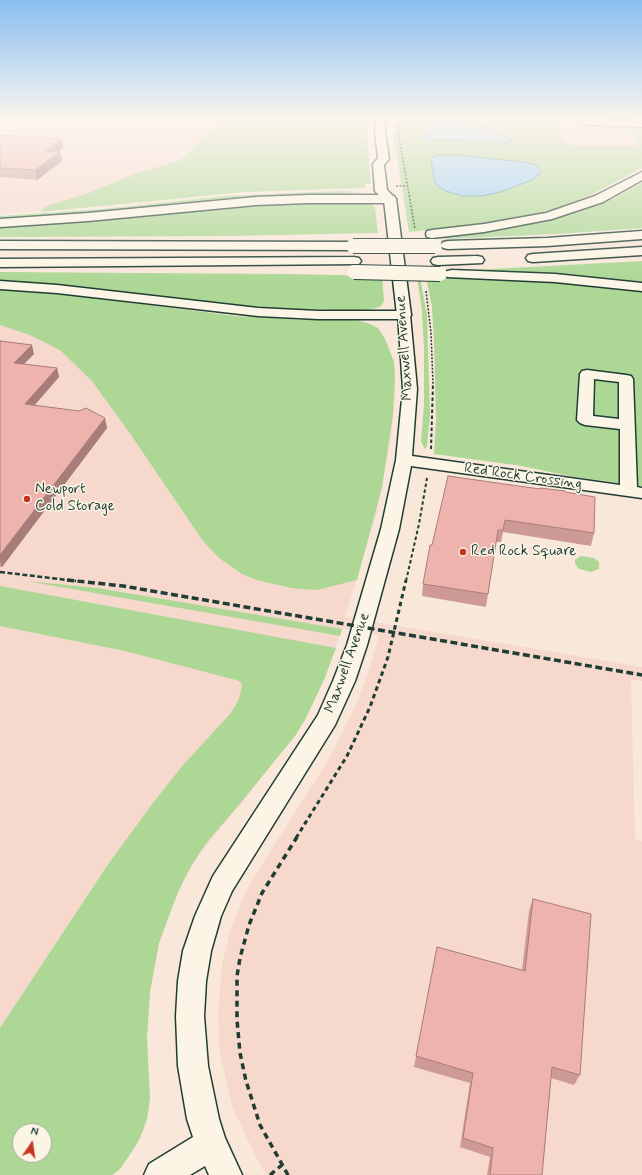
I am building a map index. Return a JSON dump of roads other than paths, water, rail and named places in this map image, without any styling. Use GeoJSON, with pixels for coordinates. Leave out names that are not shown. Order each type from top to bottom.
{"type":"FeatureCollection","features":[{"type":"Feature","properties":{"kind":"main road","name":"Maxwell Avenue"},"geometry":{"type":"LineString","coordinates":[[379,174],[381,191],[393,195],[404,315]]}},
{"type":"Feature","properties":{"kind":"main road"},"geometry":{"type":"LineString","coordinates":[[433,240],[553,214],[599,198],[642,175]]}},
{"type":"Feature","properties":{"kind":"main road"},"geometry":{"type":"LineString","coordinates":[[0,223],[88,218],[250,201],[393,195]]}},
{"type":"Feature","properties":{"kind":"main road"},"geometry":{"type":"LineString","coordinates":[[0,245],[433,240],[547,242],[642,235]]}},
{"type":"Feature","properties":{"kind":"main road"},"geometry":{"type":"LineString","coordinates":[[517,259],[642,251]]}},
{"type":"Feature","properties":{"kind":"main road"},"geometry":{"type":"LineString","coordinates":[[439,267],[489,260]]}},
{"type":"Feature","properties":{"kind":"main road"},"geometry":{"type":"LineString","coordinates":[[0,263],[239,263],[314,271],[354,266],[439,267],[642,287]]}},
{"type":"Feature","properties":{"kind":"main road"},"geometry":{"type":"LineString","coordinates":[[0,285],[57,289],[258,312],[318,315],[404,315]]}},
{"type":"Feature","properties":{"kind":"street","name":"Maxwell Avenue"},"geometry":{"type":"LineString","coordinates":[[226,1175],[211,1144],[202,1119],[195,1084],[190,1035],[192,981],[202,933],[216,896],[308,751],[333,707],[350,666],[390,530],[404,460],[410,389],[404,315]]}},
{"type":"Feature","properties":{"kind":"street"},"geometry":{"type":"LineString","coordinates":[[628,425],[636,493]]}},
{"type":"Feature","properties":{"kind":"street","name":"Red Rock Crossing"},"geometry":{"type":"LineString","coordinates":[[404,460],[636,493]]}},
{"type":"Feature","properties":{"kind":"street"},"geometry":{"type":"LineString","coordinates":[[160,1175],[211,1144]]}},
{"type":"Feature","properties":{"kind":"water"},"geometry":{"type":"Polygon","coordinates":[[[433,174],[539,174],[532,180],[501,192],[481,196],[463,196],[446,191],[435,183],[433,174]]]}},
{"type":"Feature","properties":{"kind":"railway"},"geometry":{"type":"LineString","coordinates":[[0,572],[73,581]]}},
{"type":"Feature","properties":{"kind":"railway"},"geometry":{"type":"LineString","coordinates":[[67,580],[73,581]]}},
{"type":"Feature","properties":{"kind":"railway"},"geometry":{"type":"LineString","coordinates":[[73,581],[123,586],[642,675]]}},
{"type":"Feature","properties":{"kind":"place","name":"Newport Cold Storage"},"geometry":{"type":"Point","coordinates":[27,499]}},
{"type":"Feature","properties":{"kind":"place","name":"Red Rock Square"},"geometry":{"type":"Point","coordinates":[463,552]}}]}
